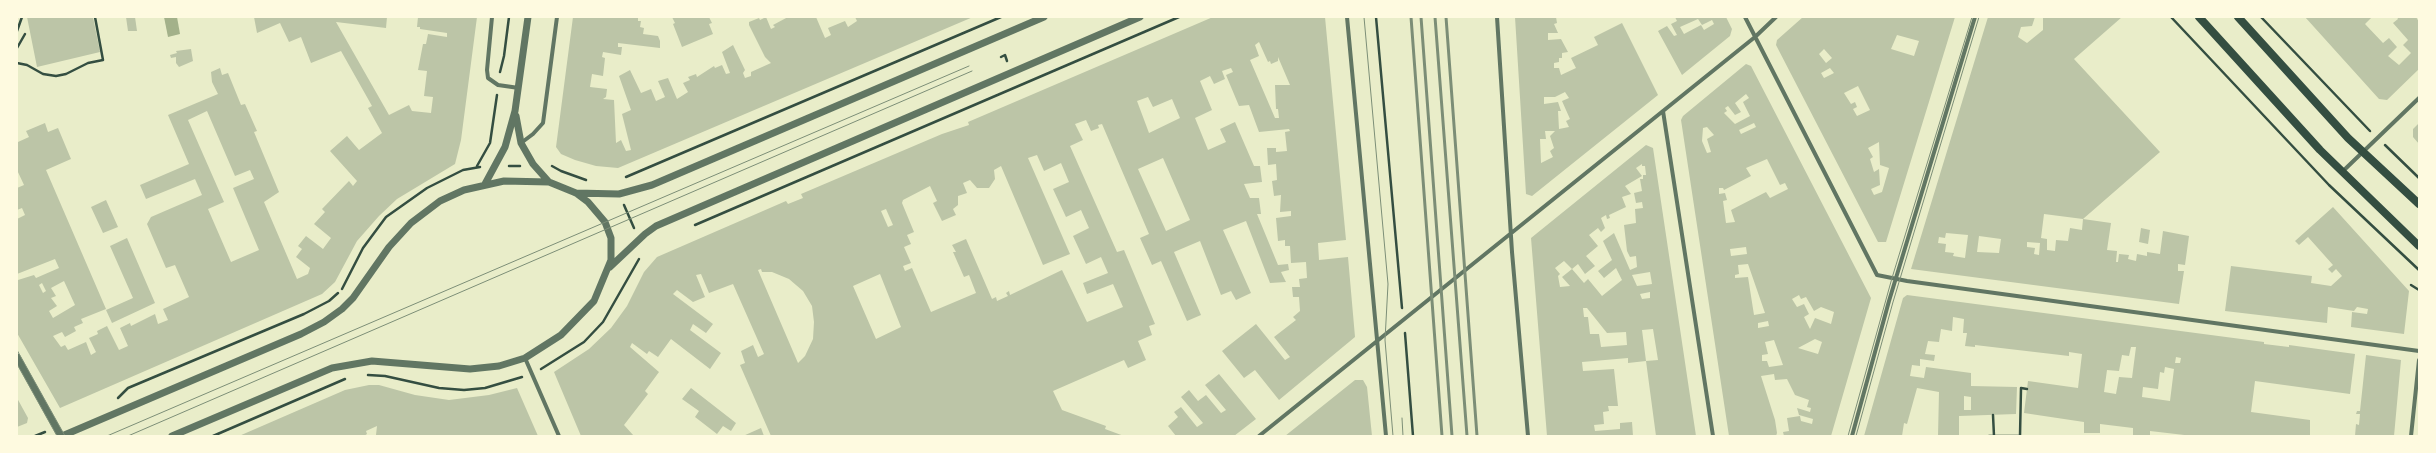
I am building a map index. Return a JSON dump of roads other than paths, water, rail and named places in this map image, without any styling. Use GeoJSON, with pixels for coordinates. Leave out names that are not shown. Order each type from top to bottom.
{"type":"FeatureCollection","features":[{"type":"Feature","properties":{"kind":"main road"},"geometry":{"type":"LineString","coordinates":[[2198,17],[2342,172],[2419,246]]}},
{"type":"Feature","properties":{"kind":"main road"},"geometry":{"type":"LineString","coordinates":[[2241,18],[2363,152],[2419,204]]}},
{"type":"Feature","properties":{"kind":"street"},"geometry":{"type":"LineString","coordinates":[[492,17],[487,70],[488,78],[498,85],[519,88]]}},
{"type":"Feature","properties":{"kind":"street"},"geometry":{"type":"LineString","coordinates":[[485,184],[496,166],[505,146],[515,111],[528,17]]}},
{"type":"Feature","properties":{"kind":"street"},"geometry":{"type":"LineString","coordinates":[[521,143],[534,134],[543,122],[557,17]]}},
{"type":"Feature","properties":{"kind":"street"},"geometry":{"type":"LineString","coordinates":[[576,193],[619,194],[652,185],[1044,17]]}},
{"type":"Feature","properties":{"kind":"street"},"geometry":{"type":"LineString","coordinates":[[608,269],[656,226],[1140,17]]}},
{"type":"Feature","properties":{"kind":"street"},"geometry":{"type":"LineString","coordinates":[[1347,17],[1379,340],[1386,436]]}},
{"type":"Feature","properties":{"kind":"street"},"geometry":{"type":"LineString","coordinates":[[1498,17],[1510,234],[1528,436]]}},
{"type":"Feature","properties":{"kind":"street"},"geometry":{"type":"LineString","coordinates":[[1745,17],[1877,275],[1896,279],[2419,351]]}},
{"type":"Feature","properties":{"kind":"street"},"geometry":{"type":"LineString","coordinates":[[1259,436],[1755,37],[1776,17]]}},
{"type":"Feature","properties":{"kind":"street"},"geometry":{"type":"LineString","coordinates":[[1852,436],[1896,279],[1975,17]]}},
{"type":"Feature","properties":{"kind":"street"},"geometry":{"type":"LineString","coordinates":[[2342,172],[2419,98]]}},
{"type":"Feature","properties":{"kind":"street"},"geometry":{"type":"LineString","coordinates":[[515,111],[517,132],[521,143],[533,164],[549,182]]}},
{"type":"Feature","properties":{"kind":"street"},"geometry":{"type":"LineString","coordinates":[[1663,111],[1713,436]]}},
{"type":"Feature","properties":{"kind":"street"},"geometry":{"type":"LineString","coordinates":[[17,357],[61,436],[300,334],[324,322],[342,309],[353,298],[393,243],[411,223],[440,201],[464,190],[485,184],[528,180],[549,182],[576,193],[588,202],[605,222],[612,249],[608,269],[594,301],[561,335],[525,358],[499,366],[470,369],[372,362],[332,368],[172,436]]}},
{"type":"Feature","properties":{"kind":"street"},"geometry":{"type":"LineString","coordinates":[[525,358],[559,436]]}},
{"type":"Feature","properties":{"kind":"street"},"geometry":{"type":"LineString","coordinates":[[2411,436],[2419,360]]}},
{"type":"Feature","properties":{"kind":"tram line"},"geometry":{"type":"LineString","coordinates":[[1364,17],[1388,284],[1385,340],[1393,436]]}},
{"type":"Feature","properties":{"kind":"tram line"},"geometry":{"type":"LineString","coordinates":[[1848,436],[1892,278],[1972,17]]}},
{"type":"Feature","properties":{"kind":"tram line"},"geometry":{"type":"LineString","coordinates":[[1856,436],[1893,302],[1979,17]]}},
{"type":"Feature","properties":{"kind":"tram line"},"geometry":{"type":"LineString","coordinates":[[107,436],[969,66]]}},
{"type":"Feature","properties":{"kind":"tram line"},"geometry":{"type":"LineString","coordinates":[[128,436],[972,71]]}},
{"type":"Feature","properties":{"kind":"tram line"},"geometry":{"type":"LineString","coordinates":[[17,350],[65,436]]}},
{"type":"Feature","properties":{"kind":"tram line"},"geometry":{"type":"LineString","coordinates":[[17,364],[57,436]]}},
{"type":"Feature","properties":{"kind":"tram line"},"geometry":{"type":"LineString","coordinates":[[1402,418],[1403,436]]}},
{"type":"Feature","properties":{"kind":"railway"},"geometry":{"type":"LineString","coordinates":[[1411,17],[1442,436]]}},
{"type":"Feature","properties":{"kind":"railway"},"geometry":{"type":"LineString","coordinates":[[1421,17],[1452,436]]}},
{"type":"Feature","properties":{"kind":"railway"},"geometry":{"type":"LineString","coordinates":[[1435,17],[1467,436]]}},
{"type":"Feature","properties":{"kind":"railway"},"geometry":{"type":"LineString","coordinates":[[1446,17],[1477,436]]}}]}
